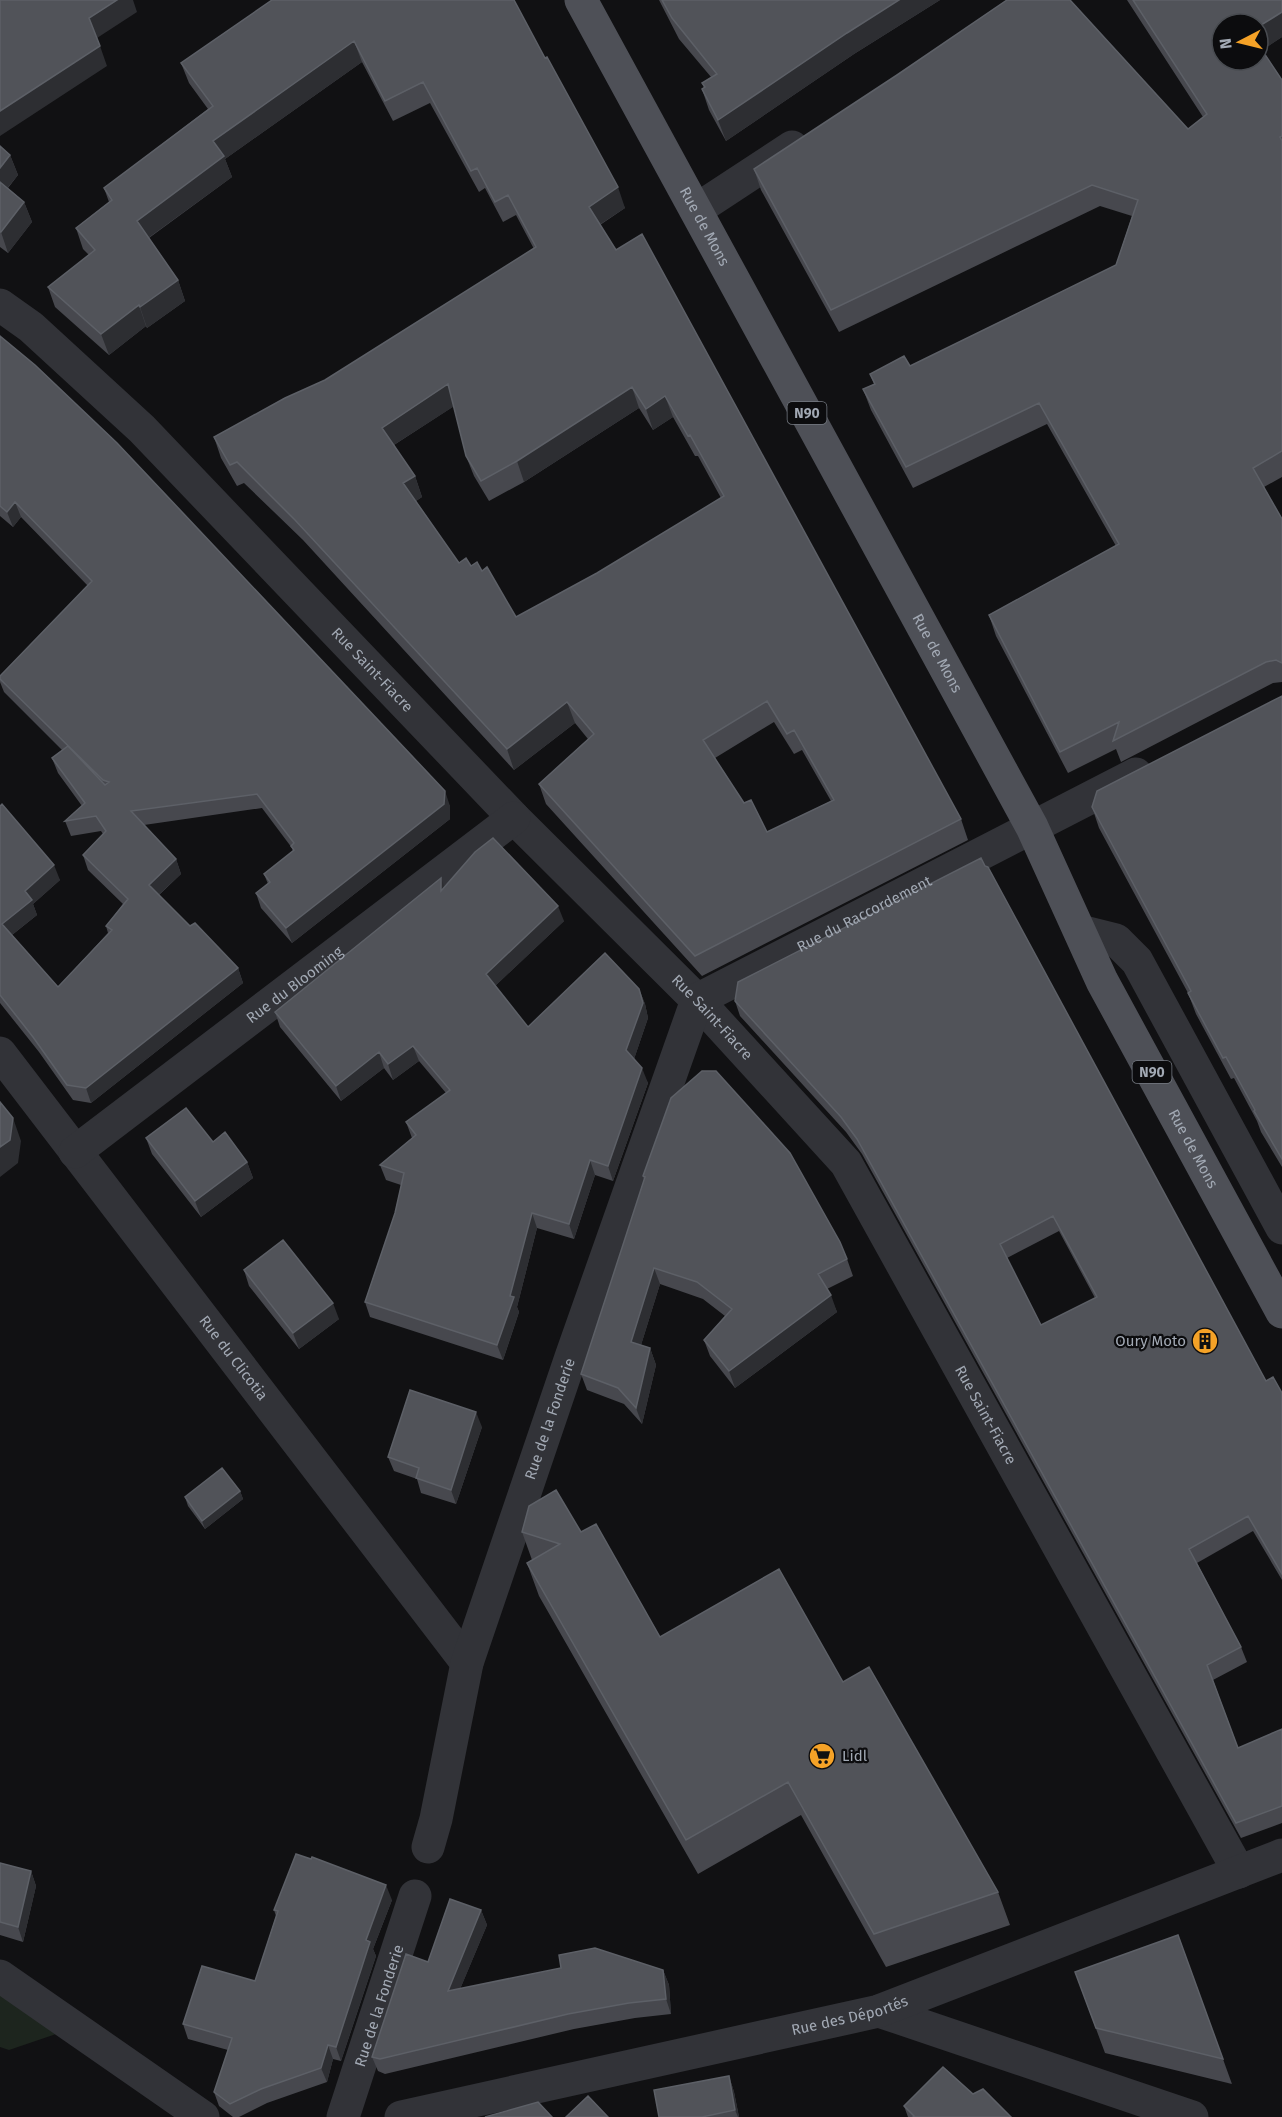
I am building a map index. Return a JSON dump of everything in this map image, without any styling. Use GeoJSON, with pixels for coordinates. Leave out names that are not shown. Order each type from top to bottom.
{"type":"FeatureCollection","features":[{"type":"Feature","properties":{"kind":"main road","name":"Rue de Mons"},"geometry":{"type":"LineString","coordinates":[[581,0],[1032,827],[1102,981],[1282,1312]]}},
{"type":"Feature","properties":{"kind":"street"},"geometry":{"type":"LineString","coordinates":[[696,210],[816,132]]}},
{"type":"Feature","properties":{"kind":"street","name":"Rue Saint-Fiacre"},"geometry":{"type":"LineString","coordinates":[[0,305],[31,327],[142,429],[514,818],[697,1000],[846,1163],[1239,1872]]}},
{"type":"Feature","properties":{"kind":"street","name":"Rue du Raccordement"},"geometry":{"type":"LineString","coordinates":[[697,1000],[1159,763]]}},
{"type":"Feature","properties":{"kind":"street","name":"Rue du Blooming"},"geometry":{"type":"LineString","coordinates":[[75,1152],[514,818]]}},
{"type":"Feature","properties":{"kind":"street"},"geometry":{"type":"LineString","coordinates":[[1080,931],[1116,940],[1137,961],[1280,1221],[1241,1237]]}},
{"type":"Feature","properties":{"kind":"street","name":"Rue de la Fonderie"},"geometry":{"type":"LineString","coordinates":[[428,1847],[436,1819],[467,1663],[697,1000]]}},
{"type":"Feature","properties":{"kind":"street","name":"Rue du Clicotia"},"geometry":{"type":"LineString","coordinates":[[0,1053],[467,1663]]}},
{"type":"Feature","properties":{"kind":"street","name":"Rue des Déportés"},"geometry":{"type":"LineString","coordinates":[[401,2117],[879,2011],[1282,1855]]}},
{"type":"Feature","properties":{"kind":"street","name":"Rue de la Fonderie"},"geometry":{"type":"LineString","coordinates":[[343,2117],[415,1896]]}},
{"type":"Feature","properties":{"kind":"street"},"geometry":{"type":"LineString","coordinates":[[0,1976],[203,2117]]}},
{"type":"Feature","properties":{"kind":"street"},"geometry":{"type":"LineString","coordinates":[[879,2011],[1192,2117]]}},
{"type":"Feature","properties":{"kind":"shaded area"},"geometry":{"type":"Polygon","coordinates":[[[0,1992],[62,2032],[9,2050],[0,2047],[0,1992]]]}},
{"type":"Feature","properties":{"kind":"building"},"geometry":{"type":"Polygon","coordinates":[[[0,0],[117,0],[89,18],[100,46],[0,111],[0,0]]]}},
{"type":"Feature","properties":{"kind":"building"},"geometry":{"type":"Polygon","coordinates":[[[272,0],[514,0],[618,187],[589,207],[616,250],[642,234],[961,819],[695,956],[539,784],[594,734],[567,702],[507,749],[295,520],[237,462],[230,465],[214,437],[285,398],[325,380],[536,247],[508,195],[495,202],[477,168],[471,171],[423,82],[385,101],[354,41],[213,141],[224,156],[137,221],[178,280],[140,307],[139,305],[101,334],[48,287],[95,250],[76,228],[112,200],[104,188],[213,106],[181,63],[272,0]],[[448,384],[382,428],[415,476],[403,483],[459,563],[466,558],[471,566],[477,562],[482,571],[487,567],[516,617],[597,573],[724,496],[665,396],[646,409],[632,387],[517,461],[481,481],[466,456],[448,384]],[[767,701],[703,740],[744,803],[751,800],[767,832],[834,800],[794,730],[787,734],[767,701]]]}},
{"type":"Feature","properties":{"kind":"building"},"geometry":{"type":"Polygon","coordinates":[[[662,0],[899,0],[718,120],[702,89],[705,87],[702,83],[717,74],[672,18],[662,0]]]}},
{"type":"Feature","properties":{"kind":"building"},"geometry":{"type":"Polygon","coordinates":[[[1007,0],[1070,0],[1188,129],[1207,114],[1133,0],[1282,0],[1282,12],[1270,20],[1270,12],[1210,12],[1210,72],[1270,72],[1270,62],[1282,80],[1282,136],[1280,137],[1282,141],[1282,451],[1253,468],[1282,519],[1282,663],[1276,660],[1266,662],[1113,741],[1119,722],[1060,752],[989,615],[1119,544],[1039,403],[906,467],[863,389],[875,384],[870,374],[904,356],[910,366],[1116,265],[1138,200],[1092,185],[831,310],[754,169],[1007,0]]]}},
{"type":"Feature","properties":{"kind":"building"},"geometry":{"type":"Polygon","coordinates":[[[0,146],[10,155],[0,168],[0,146]]]}},
{"type":"Feature","properties":{"kind":"building"},"geometry":{"type":"Polygon","coordinates":[[[0,182],[24,202],[1,232],[0,232],[0,182]]]}},
{"type":"Feature","properties":{"kind":"building"},"geometry":{"type":"Polygon","coordinates":[[[0,336],[35,365],[117,443],[445,791],[444,804],[286,928],[256,893],[270,882],[264,874],[294,850],[291,846],[294,843],[257,794],[131,811],[176,859],[149,885],[190,926],[195,923],[238,968],[86,1088],[67,1085],[0,995],[0,806],[2,804],[54,865],[25,891],[32,900],[2,924],[58,987],[112,930],[106,926],[128,899],[83,855],[106,831],[96,816],[65,821],[85,803],[52,758],[68,746],[105,785],[109,782],[103,780],[0,679],[0,676],[92,581],[15,502],[7,512],[0,506],[0,336]]]}},
{"type":"Feature","properties":{"kind":"building"},"geometry":{"type":"Polygon","coordinates":[[[1282,696],[1282,1159],[1226,1057],[1223,1058],[1188,993],[1191,991],[1092,807],[1097,791],[1282,696]]]}},
{"type":"Feature","properties":{"kind":"building"},"geometry":{"type":"Polygon","coordinates":[[[493,838],[558,906],[486,974],[528,1027],[605,953],[639,989],[643,1003],[626,1050],[642,1068],[608,1166],[590,1160],[569,1224],[532,1213],[510,1296],[514,1297],[497,1345],[365,1302],[395,1213],[404,1173],[380,1165],[416,1135],[406,1122],[450,1090],[413,1046],[388,1064],[379,1052],[336,1086],[275,1012],[441,878],[441,891],[475,852],[493,838]]]}},
{"type":"Feature","properties":{"kind":"building"},"geometry":{"type":"Polygon","coordinates":[[[981,858],[988,867],[1266,1381],[1273,1377],[1282,1393],[1282,1574],[1248,1516],[1189,1549],[1241,1647],[1207,1665],[1238,1748],[1282,1729],[1282,1806],[1236,1823],[857,1139],[841,1117],[735,1001],[738,982],[981,858]],[[1053,1216],[1000,1244],[1041,1325],[1097,1297],[1053,1216]]]}},
{"type":"Feature","properties":{"kind":"building"},"geometry":{"type":"Polygon","coordinates":[[[702,1071],[716,1071],[790,1153],[840,1242],[847,1259],[818,1274],[831,1295],[729,1371],[704,1340],[732,1309],[697,1282],[654,1268],[631,1342],[650,1348],[636,1408],[618,1388],[581,1374],[645,1177],[643,1176],[671,1098],[702,1071]]]}},
{"type":"Feature","properties":{"kind":"building"},"geometry":{"type":"Polygon","coordinates":[[[0,1102],[13,1118],[10,1140],[0,1147],[0,1102]]]}},
{"type":"Feature","properties":{"kind":"building"},"geometry":{"type":"Polygon","coordinates":[[[186,1108],[213,1142],[225,1132],[247,1162],[195,1201],[146,1138],[186,1108]]]}},
{"type":"Feature","properties":{"kind":"building"},"geometry":{"type":"Polygon","coordinates":[[[283,1240],[333,1303],[293,1333],[244,1270],[283,1240]]]}},
{"type":"Feature","properties":{"kind":"building"},"geometry":{"type":"Polygon","coordinates":[[[410,1390],[476,1412],[451,1490],[416,1478],[419,1468],[388,1457],[410,1390]]]}},
{"type":"Feature","properties":{"kind":"building"},"geometry":{"type":"Polygon","coordinates":[[[222,1468],[240,1491],[202,1521],[185,1497],[222,1468]]]}},
{"type":"Feature","properties":{"kind":"building"},"geometry":{"type":"Polygon","coordinates":[[[556,1490],[581,1532],[596,1524],[660,1637],[779,1569],[843,1682],[869,1667],[998,1892],[874,1934],[788,1782],[686,1840],[527,1563],[560,1544],[522,1532],[529,1506],[556,1490]]]}},
{"type":"Feature","properties":{"kind":"building"},"geometry":{"type":"Polygon","coordinates":[[[296,1854],[311,1859],[312,1857],[386,1885],[366,1940],[370,1942],[336,2047],[328,2045],[321,2068],[261,2089],[230,2104],[214,2092],[232,2038],[183,2024],[202,1966],[255,1981],[278,1911],[274,1910],[296,1854]]]}},
{"type":"Feature","properties":{"kind":"building"},"geometry":{"type":"Polygon","coordinates":[[[0,1863],[31,1871],[18,1927],[0,1922],[0,1863]]]}},
{"type":"Feature","properties":{"kind":"building"},"geometry":{"type":"Polygon","coordinates":[[[450,1899],[481,1910],[448,1991],[561,1968],[559,1955],[595,1948],[663,1970],[666,1999],[568,2014],[380,2059],[372,2057],[406,1954],[428,1962],[450,1899]]]}},
{"type":"Feature","properties":{"kind":"building"},"geometry":{"type":"Polygon","coordinates":[[[1178,1935],[1223,2059],[1096,2028],[1075,1972],[1178,1935]]]}},
{"type":"Feature","properties":{"kind":"building"},"geometry":{"type":"Polygon","coordinates":[[[943,2067],[973,2094],[983,2089],[1011,2117],[913,2117],[904,2106],[943,2067]]]}},
{"type":"Feature","properties":{"kind":"building"},"geometry":{"type":"Polygon","coordinates":[[[729,2076],[735,2110],[702,2117],[659,2117],[654,2090],[729,2076]]]}},
{"type":"Feature","properties":{"kind":"building"},"geometry":{"type":"Polygon","coordinates":[[[588,2096],[608,2117],[566,2117],[588,2096]]]}},
{"type":"Feature","properties":{"kind":"building"},"geometry":{"type":"Polygon","coordinates":[[[538,2102],[552,2117],[485,2117],[538,2102]]]}},
{"type":"Feature","properties":{"kind":"place","name":"Oury Moto"},"geometry":{"type":"Point","coordinates":[1205,1341]}},
{"type":"Feature","properties":{"kind":"place","name":"Lidl"},"geometry":{"type":"Point","coordinates":[822,1756]}}]}
